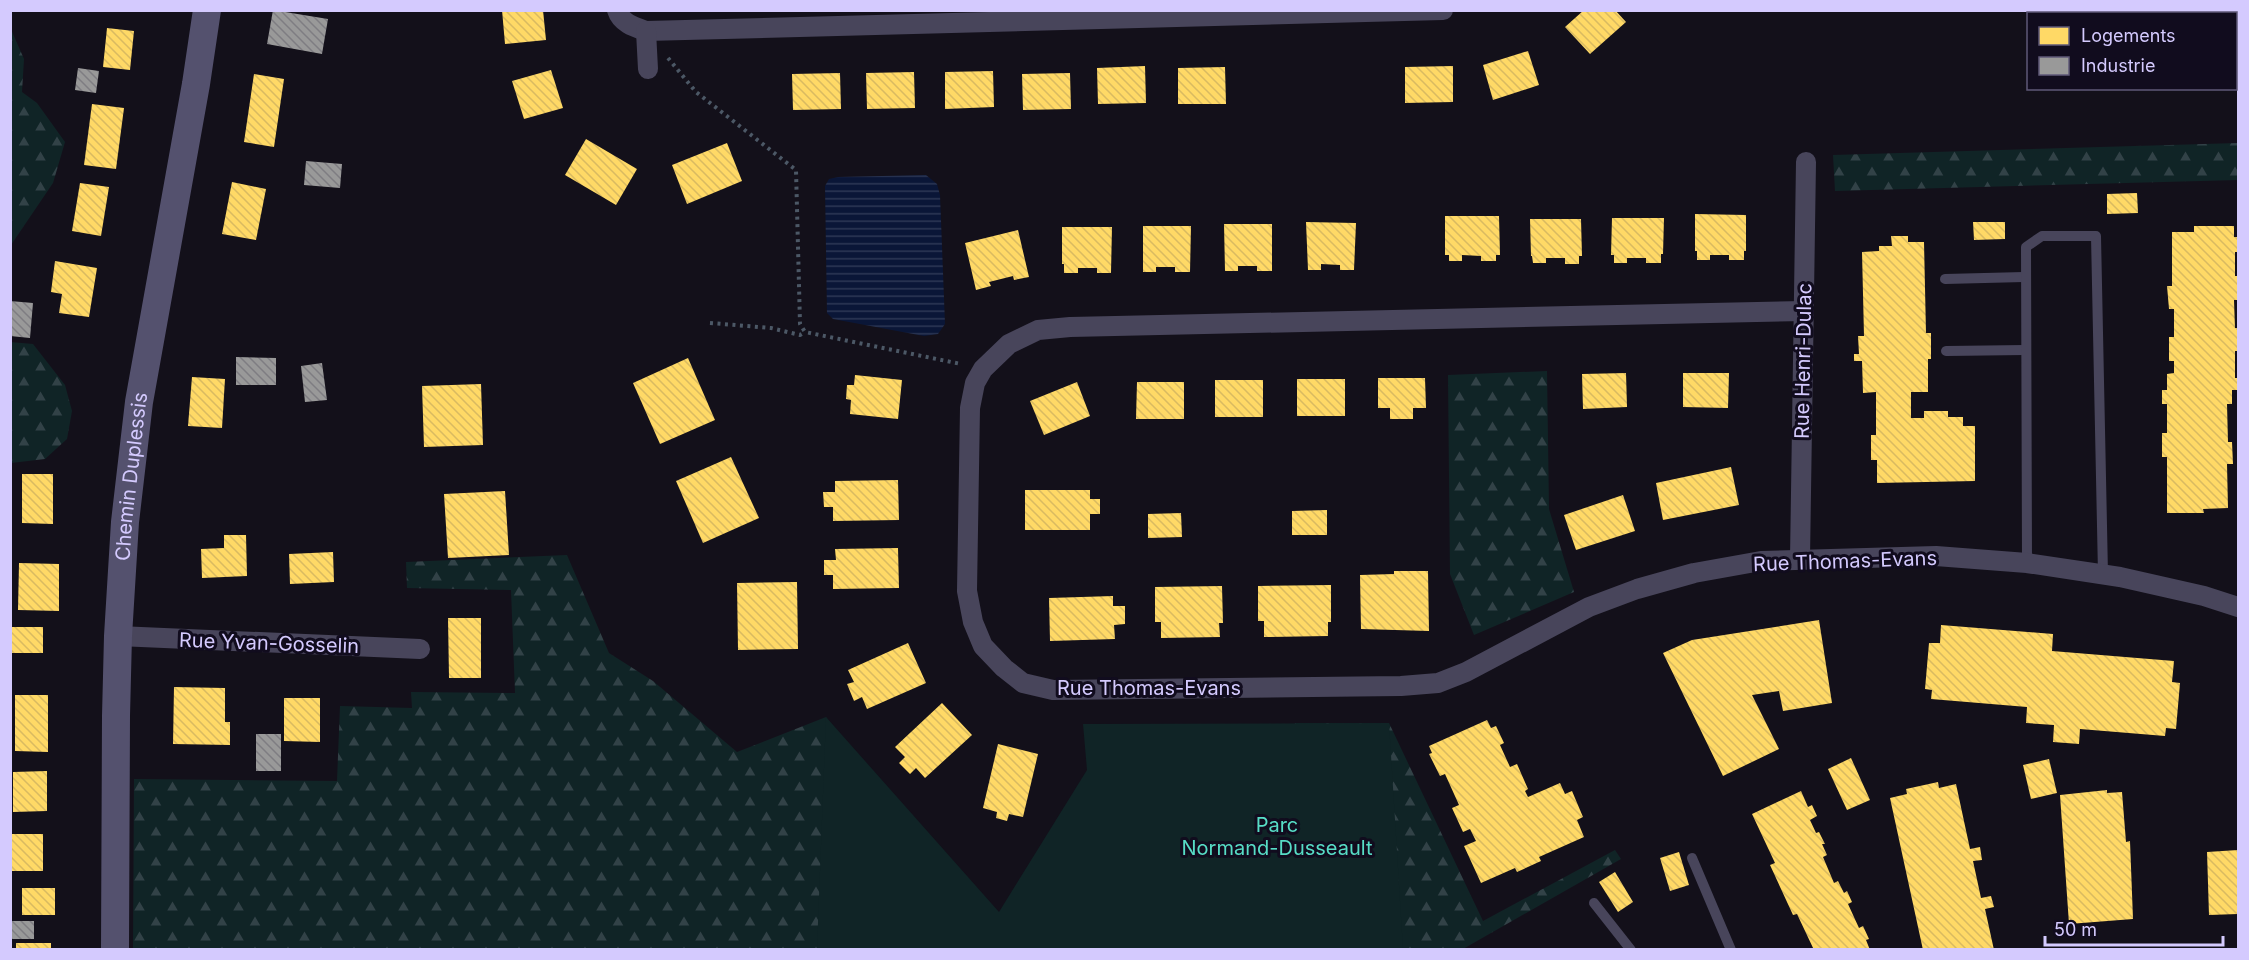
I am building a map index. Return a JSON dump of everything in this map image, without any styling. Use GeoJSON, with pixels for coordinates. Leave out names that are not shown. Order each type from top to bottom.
{"type":"FeatureCollection","features":[{"type":"Feature","properties":{"kind":"street","name":"Chemin Duplessis"},"geometry":{"type":"LineString","coordinates":[[116,950],[118,636],[125,522],[139,402],[196,84],[207,10]]}},
{"type":"Feature","properties":{"kind":"street"},"geometry":{"type":"LineString","coordinates":[[617,10],[618,15],[630,26],[646,31],[1443,10]]}},
{"type":"Feature","properties":{"kind":"street"},"geometry":{"type":"LineString","coordinates":[[646,31],[648,69]]}},
{"type":"Feature","properties":{"kind":"street","name":"Rue Henri-Dulac"},"geometry":{"type":"LineString","coordinates":[[1800,559],[1806,162]]}},
{"type":"Feature","properties":{"kind":"street","name":"Rue Thomas-Evans"},"geometry":{"type":"LineString","coordinates":[[1804,311],[1070,327],[1038,330],[1009,344],[983,369],[975,383],[970,408],[967,591],[973,622],[983,646],[1004,668],[1023,683],[1053,690],[1065,690],[1401,686],[1438,683],[1466,672],[1589,607],[1637,589],[1694,573],[1750,563],[1800,559],[1936,556],[2027,563],[2103,574],[2204,596],[2238,607]]}},
{"type":"Feature","properties":{"kind":"street","name":"Rue Yvan-Gosselin"},"geometry":{"type":"LineString","coordinates":[[118,636],[420,649]]}},
{"type":"Feature","properties":{"kind":"lane"},"geometry":{"type":"LineString","coordinates":[[2027,563],[2025,247],[2042,236],[2096,236],[2103,574]]}},
{"type":"Feature","properties":{"kind":"lane"},"geometry":{"type":"LineString","coordinates":[[1945,279],[2024,277]]}},
{"type":"Feature","properties":{"kind":"lane"},"geometry":{"type":"LineString","coordinates":[[1946,351],[2025,350]]}},
{"type":"Feature","properties":{"kind":"lane"},"geometry":{"type":"LineString","coordinates":[[1692,858],[1731,950]]}},
{"type":"Feature","properties":{"kind":"lane"},"geometry":{"type":"LineString","coordinates":[[1594,903],[1630,950]]}},
{"type":"Feature","properties":{"kind":"path"},"geometry":{"type":"LineString","coordinates":[[646,31],[696,92],[796,170],[800,324],[805,332]]}},
{"type":"Feature","properties":{"kind":"path"},"geometry":{"type":"LineString","coordinates":[[710,323],[771,328],[800,335],[805,332],[983,369]]}},
{"type":"Feature","properties":{"kind":"green space"},"geometry":{"type":"Polygon","coordinates":[[[10,27],[24,59],[22,92],[37,103],[65,142],[53,183],[11,245],[10,27]]]}},
{"type":"Feature","properties":{"kind":"green space"},"geometry":{"type":"Polygon","coordinates":[[[2238,143],[2238,180],[1835,191],[1833,155],[2238,143]]]}},
{"type":"Feature","properties":{"kind":"green space"},"geometry":{"type":"Polygon","coordinates":[[[10,342],[33,344],[65,385],[72,411],[67,439],[45,459],[11,463],[10,342]]]}},
{"type":"Feature","properties":{"kind":"green space"},"geometry":{"type":"Polygon","coordinates":[[[1547,371],[1549,509],[1574,592],[1474,635],[1450,574],[1448,375],[1547,371]]]}},
{"type":"Feature","properties":{"kind":"green space"},"geometry":{"type":"Polygon","coordinates":[[[567,555],[609,653],[653,681],[737,752],[826,717],[907,829],[999,913],[1296,723],[1389,723],[1483,921],[1615,850],[1621,859],[1463,949],[133,950],[134,779],[337,781],[340,706],[412,708],[411,692],[515,693],[511,590],[407,588],[406,562],[567,555]]]}},
{"type":"Feature","properties":{"kind":"green space","name":"Parc Normand-Dusseault"},"geometry":{"type":"Polygon","coordinates":[[[826,717],[999,912],[1087,770],[1083,724],[1389,723],[1403,949],[817,949],[826,717]]]}},
{"type":"Feature","properties":{"kind":"water"},"geometry":{"type":"Polygon","coordinates":[[[926,175],[937,184],[940,195],[945,324],[938,334],[924,336],[833,319],[827,313],[825,186],[829,179],[926,175]]]}},
{"type":"Feature","properties":{"kind":"building: Logements"},"geometry":{"type":"Polygon","coordinates":[[[502,10],[543,10],[546,40],[505,44],[502,10]]]}},
{"type":"Feature","properties":{"kind":"building: Logements"},"geometry":{"type":"Polygon","coordinates":[[[1584,10],[1615,10],[1626,22],[1590,54],[1565,27],[1584,10]]]}},
{"type":"Feature","properties":{"kind":"building: Logements"},"geometry":{"type":"Polygon","coordinates":[[[107,28],[134,31],[130,70],[103,67],[107,28]]]}},
{"type":"Feature","properties":{"kind":"building: Logements"},"geometry":{"type":"Polygon","coordinates":[[[1528,51],[1539,85],[1493,100],[1483,65],[1528,51]]]}},
{"type":"Feature","properties":{"kind":"building: Logements"},"geometry":{"type":"Polygon","coordinates":[[[1145,66],[1146,103],[1098,104],[1097,68],[1145,66]]]}},
{"type":"Feature","properties":{"kind":"building: Logements"},"geometry":{"type":"Polygon","coordinates":[[[1453,66],[1453,102],[1405,103],[1405,67],[1453,66]]]}},
{"type":"Feature","properties":{"kind":"building: Logements"},"geometry":{"type":"Polygon","coordinates":[[[1225,67],[1226,104],[1178,104],[1178,68],[1225,67]]]}},
{"type":"Feature","properties":{"kind":"building: Logements"},"geometry":{"type":"Polygon","coordinates":[[[551,70],[563,108],[524,119],[512,81],[551,70]]]}},
{"type":"Feature","properties":{"kind":"building: Logements"},"geometry":{"type":"Polygon","coordinates":[[[993,71],[994,107],[945,109],[945,72],[993,71]]]}},
{"type":"Feature","properties":{"kind":"building: Logements"},"geometry":{"type":"Polygon","coordinates":[[[914,72],[915,108],[867,109],[866,73],[914,72]]]}},
{"type":"Feature","properties":{"kind":"building: Logements"},"geometry":{"type":"Polygon","coordinates":[[[840,73],[841,109],[793,110],[792,74],[840,73]]]}},
{"type":"Feature","properties":{"kind":"building: Logements"},"geometry":{"type":"Polygon","coordinates":[[[1070,73],[1071,109],[1023,110],[1022,74],[1070,73]]]}},
{"type":"Feature","properties":{"kind":"building: Logements"},"geometry":{"type":"Polygon","coordinates":[[[254,74],[284,79],[274,147],[244,142],[254,74]]]}},
{"type":"Feature","properties":{"kind":"building: Logements"},"geometry":{"type":"Polygon","coordinates":[[[92,104],[124,108],[116,169],[84,165],[92,104]]]}},
{"type":"Feature","properties":{"kind":"building: Logements"},"geometry":{"type":"Polygon","coordinates":[[[586,139],[637,169],[616,205],[565,175],[586,139]]]}},
{"type":"Feature","properties":{"kind":"building: Logements"},"geometry":{"type":"Polygon","coordinates":[[[727,143],[742,181],[687,204],[672,165],[727,143]]]}},
{"type":"Feature","properties":{"kind":"building: Logements"},"geometry":{"type":"Polygon","coordinates":[[[232,182],[266,189],[256,240],[222,234],[232,182]]]}},
{"type":"Feature","properties":{"kind":"building: Logements"},"geometry":{"type":"Polygon","coordinates":[[[80,183],[109,187],[101,236],[72,231],[80,183]]]}},
{"type":"Feature","properties":{"kind":"building: Logements"},"geometry":{"type":"Polygon","coordinates":[[[2137,193],[2138,213],[2107,214],[2107,194],[2137,193]]]}},
{"type":"Feature","properties":{"kind":"building: Logements"},"geometry":{"type":"Polygon","coordinates":[[[1695,214],[1746,215],[1744,260],[1729,260],[1729,255],[1710,255],[1710,260],[1697,260],[1695,214]]]}},
{"type":"Feature","properties":{"kind":"building: Logements"},"geometry":{"type":"Polygon","coordinates":[[[1445,216],[1499,216],[1500,255],[1496,255],[1496,261],[1481,261],[1481,256],[1462,255],[1462,261],[1449,261],[1449,255],[1445,255],[1445,216]]]}},
{"type":"Feature","properties":{"kind":"building: Logements"},"geometry":{"type":"Polygon","coordinates":[[[1612,218],[1664,218],[1661,263],[1646,263],[1646,258],[1627,258],[1627,263],[1614,263],[1614,255],[1611,255],[1612,218]]]}},
{"type":"Feature","properties":{"kind":"building: Logements"},"geometry":{"type":"Polygon","coordinates":[[[1530,219],[1581,219],[1582,256],[1579,256],[1579,264],[1565,264],[1565,258],[1546,258],[1546,263],[1533,263],[1530,219]]]}},
{"type":"Feature","properties":{"kind":"building: Logements"},"geometry":{"type":"Polygon","coordinates":[[[1306,222],[1356,223],[1354,270],[1340,270],[1340,265],[1321,264],[1321,270],[1308,270],[1306,222]]]}},
{"type":"Feature","properties":{"kind":"building: Logements"},"geometry":{"type":"Polygon","coordinates":[[[1973,222],[2005,222],[2005,239],[1974,240],[1973,222]]]}},
{"type":"Feature","properties":{"kind":"building: Logements"},"geometry":{"type":"Polygon","coordinates":[[[1224,224],[1272,224],[1272,271],[1257,271],[1257,266],[1238,266],[1238,271],[1225,271],[1224,224]]]}},
{"type":"Feature","properties":{"kind":"building: Logements"},"geometry":{"type":"Polygon","coordinates":[[[1143,226],[1191,226],[1190,272],[1175,272],[1175,267],[1156,267],[1156,272],[1143,272],[1143,226]]]}},
{"type":"Feature","properties":{"kind":"building: Logements"},"geometry":{"type":"Polygon","coordinates":[[[2194,226],[2234,226],[2234,237],[2238,237],[2238,252],[2235,252],[2235,276],[2238,276],[2238,300],[2234,300],[2235,328],[2238,328],[2235,378],[2238,378],[2238,390],[2232,390],[2232,404],[2227,404],[2228,442],[2232,442],[2233,464],[2227,464],[2228,508],[2203,509],[2204,513],[2167,513],[2167,457],[2162,457],[2162,433],[2167,433],[2167,404],[2162,404],[2162,390],[2167,390],[2167,374],[2174,373],[2174,361],[2169,361],[2169,337],[2174,337],[2174,309],[2169,309],[2167,286],[2172,286],[2172,232],[2194,232],[2194,226]]]}},
{"type":"Feature","properties":{"kind":"building: Logements"},"geometry":{"type":"Polygon","coordinates":[[[1062,227],[1112,227],[1111,273],[1097,273],[1097,268],[1078,268],[1078,273],[1064,273],[1062,227]]]}},
{"type":"Feature","properties":{"kind":"building: Logements"},"geometry":{"type":"Polygon","coordinates":[[[1018,230],[1029,277],[1014,280],[1013,276],[989,282],[991,286],[976,290],[965,243],[1018,230]]]}},
{"type":"Feature","properties":{"kind":"building: Logements"},"geometry":{"type":"Polygon","coordinates":[[[1891,236],[1908,236],[1908,242],[1924,242],[1926,333],[1931,333],[1931,359],[1928,359],[1928,392],[1911,392],[1911,418],[1924,418],[1924,411],[1948,411],[1948,417],[1963,417],[1963,426],[1975,426],[1975,481],[1877,483],[1877,460],[1871,460],[1871,435],[1876,435],[1876,392],[1863,393],[1862,361],[1854,361],[1854,354],[1859,354],[1858,336],[1864,336],[1862,252],[1879,251],[1879,246],[1892,246],[1891,236]]]}},
{"type":"Feature","properties":{"kind":"building: Logements"},"geometry":{"type":"Polygon","coordinates":[[[55,261],[97,268],[89,317],[59,313],[62,294],[51,292],[55,261]]]}},
{"type":"Feature","properties":{"kind":"building: Logements"},"geometry":{"type":"Polygon","coordinates":[[[688,358],[715,420],[660,444],[633,383],[688,358]]]}},
{"type":"Feature","properties":{"kind":"building: Logements"},"geometry":{"type":"Polygon","coordinates":[[[1626,373],[1627,407],[1583,409],[1582,374],[1626,373]]]}},
{"type":"Feature","properties":{"kind":"building: Logements"},"geometry":{"type":"Polygon","coordinates":[[[1683,373],[1729,373],[1728,408],[1683,407],[1683,373]]]}},
{"type":"Feature","properties":{"kind":"building: Logements"},"geometry":{"type":"Polygon","coordinates":[[[855,375],[902,380],[898,419],[850,414],[851,400],[846,399],[847,385],[854,385],[855,375]]]}},
{"type":"Feature","properties":{"kind":"building: Logements"},"geometry":{"type":"Polygon","coordinates":[[[192,377],[225,379],[222,428],[188,426],[192,377]]]}},
{"type":"Feature","properties":{"kind":"building: Logements"},"geometry":{"type":"Polygon","coordinates":[[[1378,378],[1425,378],[1426,408],[1413,408],[1413,419],[1390,419],[1390,408],[1378,408],[1378,378]]]}},
{"type":"Feature","properties":{"kind":"building: Logements"},"geometry":{"type":"Polygon","coordinates":[[[1297,379],[1345,379],[1345,416],[1297,416],[1297,379]]]}},
{"type":"Feature","properties":{"kind":"building: Logements"},"geometry":{"type":"Polygon","coordinates":[[[1215,380],[1263,380],[1263,417],[1215,417],[1215,380]]]}},
{"type":"Feature","properties":{"kind":"building: Logements"},"geometry":{"type":"Polygon","coordinates":[[[1077,382],[1090,416],[1044,435],[1030,401],[1077,382]]]}},
{"type":"Feature","properties":{"kind":"building: Logements"},"geometry":{"type":"Polygon","coordinates":[[[1137,382],[1184,382],[1184,419],[1136,419],[1137,382]]]}},
{"type":"Feature","properties":{"kind":"building: Logements"},"geometry":{"type":"Polygon","coordinates":[[[481,384],[483,445],[424,447],[422,386],[481,384]]]}},
{"type":"Feature","properties":{"kind":"building: Logements"},"geometry":{"type":"Polygon","coordinates":[[[731,457],[759,518],[703,543],[676,481],[731,457]]]}},
{"type":"Feature","properties":{"kind":"building: Logements"},"geometry":{"type":"Polygon","coordinates":[[[1731,467],[1739,505],[1663,520],[1656,483],[1731,467]]]}},
{"type":"Feature","properties":{"kind":"building: Logements"},"geometry":{"type":"Polygon","coordinates":[[[22,474],[53,474],[53,524],[22,523],[22,474]]]}},
{"type":"Feature","properties":{"kind":"building: Logements"},"geometry":{"type":"Polygon","coordinates":[[[898,480],[899,520],[833,521],[833,507],[824,507],[823,492],[835,492],[835,481],[898,480]]]}},
{"type":"Feature","properties":{"kind":"building: Logements"},"geometry":{"type":"Polygon","coordinates":[[[1025,490],[1090,490],[1090,499],[1100,499],[1100,514],[1090,514],[1090,530],[1025,530],[1025,490]]]}},
{"type":"Feature","properties":{"kind":"building: Logements"},"geometry":{"type":"Polygon","coordinates":[[[505,491],[509,555],[448,558],[444,494],[505,491]]]}},
{"type":"Feature","properties":{"kind":"building: Logements"},"geometry":{"type":"Polygon","coordinates":[[[1623,495],[1635,531],[1576,550],[1564,515],[1623,495]]]}},
{"type":"Feature","properties":{"kind":"building: Logements"},"geometry":{"type":"Polygon","coordinates":[[[1327,510],[1327,535],[1292,535],[1292,511],[1327,510]]]}},
{"type":"Feature","properties":{"kind":"building: Logements"},"geometry":{"type":"Polygon","coordinates":[[[1181,513],[1182,537],[1148,538],[1148,514],[1181,513]]]}},
{"type":"Feature","properties":{"kind":"building: Logements"},"geometry":{"type":"Polygon","coordinates":[[[224,535],[246,535],[247,576],[202,578],[201,549],[224,548],[224,535]]]}},
{"type":"Feature","properties":{"kind":"building: Logements"},"geometry":{"type":"Polygon","coordinates":[[[898,548],[899,588],[833,589],[833,575],[824,575],[824,560],[836,560],[835,549],[898,548]]]}},
{"type":"Feature","properties":{"kind":"building: Logements"},"geometry":{"type":"Polygon","coordinates":[[[333,552],[334,582],[290,584],[289,554],[333,552]]]}},
{"type":"Feature","properties":{"kind":"building: Logements"},"geometry":{"type":"Polygon","coordinates":[[[19,563],[59,564],[59,611],[18,610],[19,563]]]}},
{"type":"Feature","properties":{"kind":"building: Logements"},"geometry":{"type":"Polygon","coordinates":[[[1394,571],[1428,571],[1429,631],[1361,629],[1360,575],[1394,574],[1394,571]]]}},
{"type":"Feature","properties":{"kind":"building: Logements"},"geometry":{"type":"Polygon","coordinates":[[[797,582],[798,649],[738,650],[737,583],[797,582]]]}},
{"type":"Feature","properties":{"kind":"building: Logements"},"geometry":{"type":"Polygon","coordinates":[[[1331,585],[1331,622],[1328,622],[1328,636],[1264,637],[1264,621],[1258,621],[1258,586],[1331,585]]]}},
{"type":"Feature","properties":{"kind":"building: Logements"},"geometry":{"type":"Polygon","coordinates":[[[1222,586],[1223,623],[1219,623],[1220,637],[1161,638],[1161,622],[1155,622],[1155,587],[1222,586]]]}},
{"type":"Feature","properties":{"kind":"building: Logements"},"geometry":{"type":"Polygon","coordinates":[[[1113,596],[1113,606],[1125,606],[1125,624],[1114,625],[1115,639],[1050,641],[1049,598],[1113,596]]]}},
{"type":"Feature","properties":{"kind":"building: Logements"},"geometry":{"type":"Polygon","coordinates":[[[448,618],[481,618],[481,678],[449,678],[448,618]]]}},
{"type":"Feature","properties":{"kind":"building: Logements"},"geometry":{"type":"Polygon","coordinates":[[[1819,620],[1832,703],[1783,711],[1779,691],[1752,695],[1779,749],[1723,776],[1663,653],[1692,640],[1819,620]]]}},
{"type":"Feature","properties":{"kind":"building: Logements"},"geometry":{"type":"Polygon","coordinates":[[[1941,625],[2053,634],[2052,651],[2174,661],[2172,682],[2180,683],[2176,729],[2166,728],[2165,736],[2080,729],[2079,744],[2053,742],[2054,725],[2026,723],[2027,707],[1931,699],[1932,690],[1925,689],[1929,643],[1940,643],[1941,625]]]}},
{"type":"Feature","properties":{"kind":"building: Logements"},"geometry":{"type":"Polygon","coordinates":[[[12,627],[43,627],[43,653],[12,653],[12,627]]]}},
{"type":"Feature","properties":{"kind":"building: Logements"},"geometry":{"type":"Polygon","coordinates":[[[908,643],[926,683],[867,709],[862,697],[854,701],[847,684],[854,682],[848,670],[908,643]]]}},
{"type":"Feature","properties":{"kind":"building: Logements"},"geometry":{"type":"Polygon","coordinates":[[[174,687],[225,688],[225,722],[230,722],[230,745],[173,744],[174,687]]]}},
{"type":"Feature","properties":{"kind":"building: Logements"},"geometry":{"type":"Polygon","coordinates":[[[15,695],[48,695],[48,752],[15,751],[15,695]]]}},
{"type":"Feature","properties":{"kind":"building: Logements"},"geometry":{"type":"Polygon","coordinates":[[[284,698],[320,698],[320,742],[284,741],[284,698]]]}},
{"type":"Feature","properties":{"kind":"building: Logements"},"geometry":{"type":"Polygon","coordinates":[[[942,703],[972,735],[925,778],[916,768],[910,774],[899,763],[905,757],[895,747],[942,703]]]}},
{"type":"Feature","properties":{"kind":"building: Logements"},"geometry":{"type":"Polygon","coordinates":[[[1487,720],[1491,728],[1496,726],[1504,743],[1500,745],[1510,767],[1517,764],[1528,789],[1525,791],[1528,797],[1560,783],[1565,794],[1572,791],[1583,817],[1577,820],[1584,837],[1539,857],[1541,861],[1517,872],[1515,868],[1481,883],[1464,846],[1476,841],[1470,829],[1463,832],[1452,808],[1459,805],[1445,774],[1440,776],[1429,754],[1432,753],[1429,746],[1487,720]]]}},
{"type":"Feature","properties":{"kind":"building: Logements"},"geometry":{"type":"Polygon","coordinates":[[[998,744],[1038,754],[1023,817],[1009,814],[1007,821],[996,818],[997,812],[983,808],[998,744]]]}},
{"type":"Feature","properties":{"kind":"building: Logements"},"geometry":{"type":"Polygon","coordinates":[[[1851,758],[1870,800],[1847,810],[1828,769],[1851,758]]]}},
{"type":"Feature","properties":{"kind":"building: Logements"},"geometry":{"type":"Polygon","coordinates":[[[2049,759],[2057,793],[2031,799],[2023,765],[2049,759]]]}},
{"type":"Feature","properties":{"kind":"building: Logements"},"geometry":{"type":"Polygon","coordinates":[[[47,771],[47,811],[13,812],[13,772],[47,771]]]}},
{"type":"Feature","properties":{"kind":"building: Logements"},"geometry":{"type":"Polygon","coordinates":[[[1938,782],[1939,788],[1956,784],[1970,849],[1980,847],[1982,860],[1973,861],[1981,898],[1991,896],[1994,907],[1985,909],[1994,950],[1923,950],[1890,798],[1907,794],[1906,789],[1938,782]]]}},
{"type":"Feature","properties":{"kind":"building: Logements"},"geometry":{"type":"Polygon","coordinates":[[[2107,790],[2107,793],[2122,792],[2126,842],[2130,841],[2133,919],[2069,924],[2060,795],[2107,790]]]}},
{"type":"Feature","properties":{"kind":"building: Logements"},"geometry":{"type":"Polygon","coordinates":[[[1801,791],[1808,807],[1812,805],[1817,816],[1810,820],[1816,833],[1819,832],[1825,844],[1822,844],[1827,855],[1823,857],[1834,883],[1838,881],[1844,893],[1847,891],[1852,902],[1848,904],[1859,928],[1863,926],[1869,939],[1866,940],[1870,950],[1814,950],[1797,914],[1793,915],[1770,865],[1775,863],[1752,814],[1801,791]]]}},
{"type":"Feature","properties":{"kind":"building: Logements"},"geometry":{"type":"Polygon","coordinates":[[[10,834],[43,834],[43,871],[10,871],[10,834]]]}},
{"type":"Feature","properties":{"kind":"building: Logements"},"geometry":{"type":"Polygon","coordinates":[[[2238,850],[2238,914],[2209,915],[2207,852],[2238,850]]]}},
{"type":"Feature","properties":{"kind":"building: Logements"},"geometry":{"type":"Polygon","coordinates":[[[1679,852],[1689,885],[1670,891],[1660,858],[1679,852]]]}},
{"type":"Feature","properties":{"kind":"building: Logements"},"geometry":{"type":"Polygon","coordinates":[[[1615,872],[1633,902],[1618,912],[1599,882],[1615,872]]]}},
{"type":"Feature","properties":{"kind":"building: Logements"},"geometry":{"type":"Polygon","coordinates":[[[22,888],[55,888],[55,915],[22,915],[22,888]]]}},
{"type":"Feature","properties":{"kind":"building: Logements"},"geometry":{"type":"Polygon","coordinates":[[[16,943],[51,943],[51,950],[16,950],[16,943]]]}},
{"type":"Feature","properties":{"kind":"building: Industrie"},"geometry":{"type":"Polygon","coordinates":[[[273,10],[328,19],[322,54],[267,44],[273,10]]]}},
{"type":"Feature","properties":{"kind":"building: Industrie"},"geometry":{"type":"Polygon","coordinates":[[[78,68],[99,71],[96,93],[75,90],[78,68]]]}},
{"type":"Feature","properties":{"kind":"building: Industrie"},"geometry":{"type":"Polygon","coordinates":[[[306,161],[342,164],[340,188],[304,185],[306,161]]]}},
{"type":"Feature","properties":{"kind":"building: Industrie"},"geometry":{"type":"Polygon","coordinates":[[[10,301],[33,303],[30,338],[10,336],[10,301]]]}},
{"type":"Feature","properties":{"kind":"building: Industrie"},"geometry":{"type":"Polygon","coordinates":[[[236,357],[276,358],[276,385],[236,385],[236,357]]]}},
{"type":"Feature","properties":{"kind":"building: Industrie"},"geometry":{"type":"Polygon","coordinates":[[[322,363],[327,400],[305,402],[301,366],[322,363]]]}},
{"type":"Feature","properties":{"kind":"building: Industrie"},"geometry":{"type":"Polygon","coordinates":[[[256,734],[281,734],[281,771],[256,771],[256,734]]]}},
{"type":"Feature","properties":{"kind":"building: Industrie"},"geometry":{"type":"Polygon","coordinates":[[[11,921],[34,921],[34,939],[11,939],[11,921]]]}}]}
